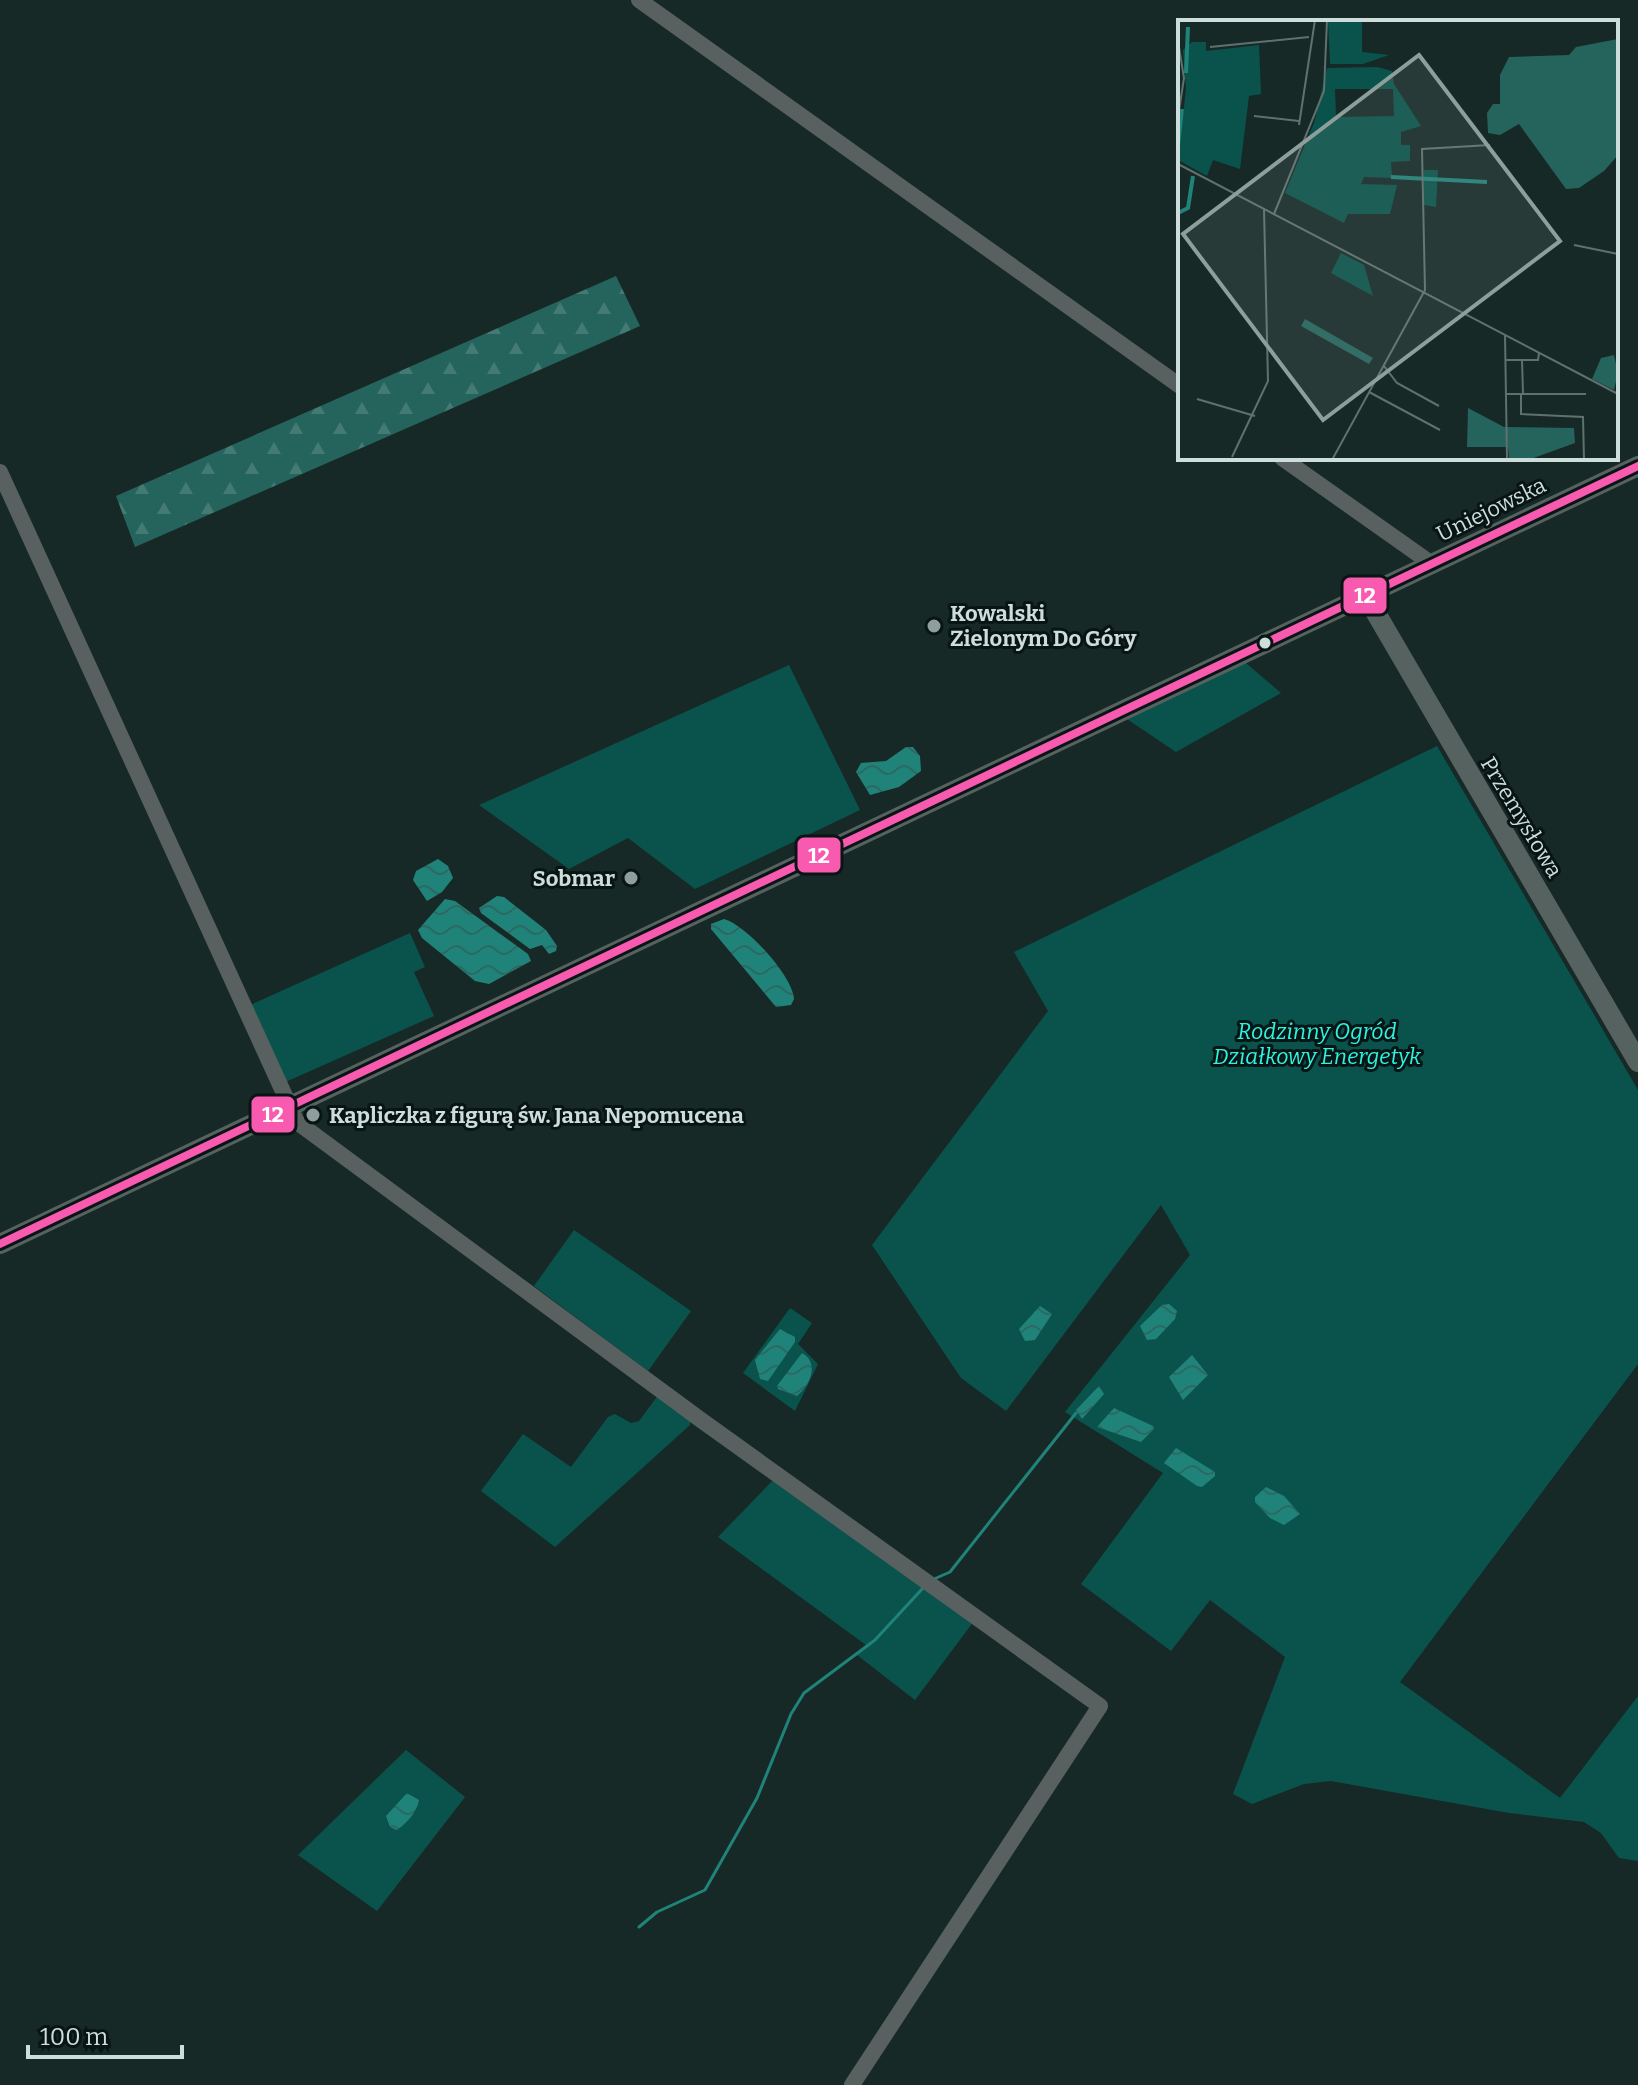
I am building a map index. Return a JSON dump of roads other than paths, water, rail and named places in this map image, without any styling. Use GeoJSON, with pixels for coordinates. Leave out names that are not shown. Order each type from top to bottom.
{"type":"FeatureCollection","features":[{"type":"Feature","properties":{"kind":"main road","name":"Uniejowska"},"geometry":{"type":"LineString","coordinates":[[0,1244],[1638,466]]}},
{"type":"Feature","properties":{"kind":"main road","name":"Przemysłowa"},"geometry":{"type":"LineString","coordinates":[[1366,596],[1638,1062]]}},
{"type":"Feature","properties":{"kind":"street"},"geometry":{"type":"LineString","coordinates":[[639,0],[1178,385]]}},
{"type":"Feature","properties":{"kind":"street"},"geometry":{"type":"LineString","coordinates":[[1285,460],[1432,564]]}},
{"type":"Feature","properties":{"kind":"street"},"geometry":{"type":"LineString","coordinates":[[0,472],[297,1122],[1100,1706],[852,2085]]}},
{"type":"Feature","properties":{"kind":"water"},"geometry":{"type":"Polygon","coordinates":[[[906,747],[913,747],[920,756],[921,771],[899,787],[870,795],[856,772],[861,763],[886,761],[906,747]]]}},
{"type":"Feature","properties":{"kind":"water"},"geometry":{"type":"Polygon","coordinates":[[[438,859],[448,866],[453,878],[442,892],[427,901],[413,880],[416,871],[438,859]]]}},
{"type":"Feature","properties":{"kind":"water"},"geometry":{"type":"Polygon","coordinates":[[[497,896],[504,897],[546,930],[557,946],[556,951],[549,954],[542,945],[530,949],[481,913],[479,908],[497,896]]]}},
{"type":"Feature","properties":{"kind":"water"},"geometry":{"type":"Polygon","coordinates":[[[445,899],[455,901],[528,954],[531,961],[489,984],[475,981],[422,938],[418,930],[445,899]]]}},
{"type":"Feature","properties":{"kind":"water"},"geometry":{"type":"Polygon","coordinates":[[[724,919],[744,931],[777,965],[791,989],[794,999],[791,1005],[776,1007],[711,929],[711,924],[724,919]]]}},
{"type":"Feature","properties":{"kind":"water"},"geometry":{"type":"Polygon","coordinates":[[[1169,1304],[1177,1311],[1175,1319],[1156,1339],[1147,1340],[1140,1326],[1162,1305],[1169,1304]]]}},
{"type":"Feature","properties":{"kind":"water"},"geometry":{"type":"Polygon","coordinates":[[[1040,1306],[1052,1314],[1035,1340],[1025,1341],[1019,1329],[1040,1306]]]}},
{"type":"Feature","properties":{"kind":"water"},"geometry":{"type":"Polygon","coordinates":[[[780,1329],[795,1337],[795,1342],[768,1381],[760,1379],[755,1360],[780,1329]]]}},
{"type":"Feature","properties":{"kind":"water"},"geometry":{"type":"Polygon","coordinates":[[[802,1353],[811,1362],[812,1368],[806,1386],[797,1396],[777,1386],[802,1353]]]}},
{"type":"Feature","properties":{"kind":"water"},"geometry":{"type":"Polygon","coordinates":[[[1192,1355],[1208,1375],[1183,1400],[1169,1377],[1192,1355]]]}},
{"type":"Feature","properties":{"kind":"water"},"geometry":{"type":"Polygon","coordinates":[[[1099,1386],[1104,1394],[1082,1419],[1076,1410],[1099,1386]]]}},
{"type":"Feature","properties":{"kind":"water"},"geometry":{"type":"Polygon","coordinates":[[[1114,1408],[1154,1429],[1141,1442],[1097,1427],[1114,1408]]]}},
{"type":"Feature","properties":{"kind":"water"},"geometry":{"type":"Polygon","coordinates":[[[1176,1448],[1215,1472],[1215,1476],[1202,1487],[1197,1486],[1164,1463],[1176,1448]]]}},
{"type":"Feature","properties":{"kind":"water"},"geometry":{"type":"Polygon","coordinates":[[[1266,1487],[1284,1496],[1300,1514],[1284,1525],[1270,1518],[1255,1502],[1255,1497],[1266,1487]]]}},
{"type":"Feature","properties":{"kind":"water"},"geometry":{"type":"Polygon","coordinates":[[[407,1793],[419,1800],[418,1804],[411,1817],[397,1830],[390,1827],[386,1816],[407,1793]]]}},
{"type":"Feature","properties":{"kind":"waterway"},"geometry":{"type":"LineString","coordinates":[[934,1579],[950,1572],[1076,1413]]}},
{"type":"Feature","properties":{"kind":"waterway"},"geometry":{"type":"LineString","coordinates":[[639,1927],[657,1912],[705,1890],[757,1798],[791,1714],[804,1693],[875,1640],[923,1588]]}},
{"type":"Feature","properties":{"kind":"place","name":"Kowalski Zielonym Do Góry"},"geometry":{"type":"Point","coordinates":[934,626]}},
{"type":"Feature","properties":{"kind":"place","name":"Sobmar"},"geometry":{"type":"Point","coordinates":[631,878]}},
{"type":"Feature","properties":{"kind":"place","name":"Kapliczka z figurą św. Jana Nepomucena"},"geometry":{"type":"Point","coordinates":[313,1115]}},
{"type":"Feature","properties":{"kind":"park label","name":"Rodzinny Ogród Działkowy Energetyk"},"geometry":{"type":"Point","coordinates":[1317,1044]}}]}
